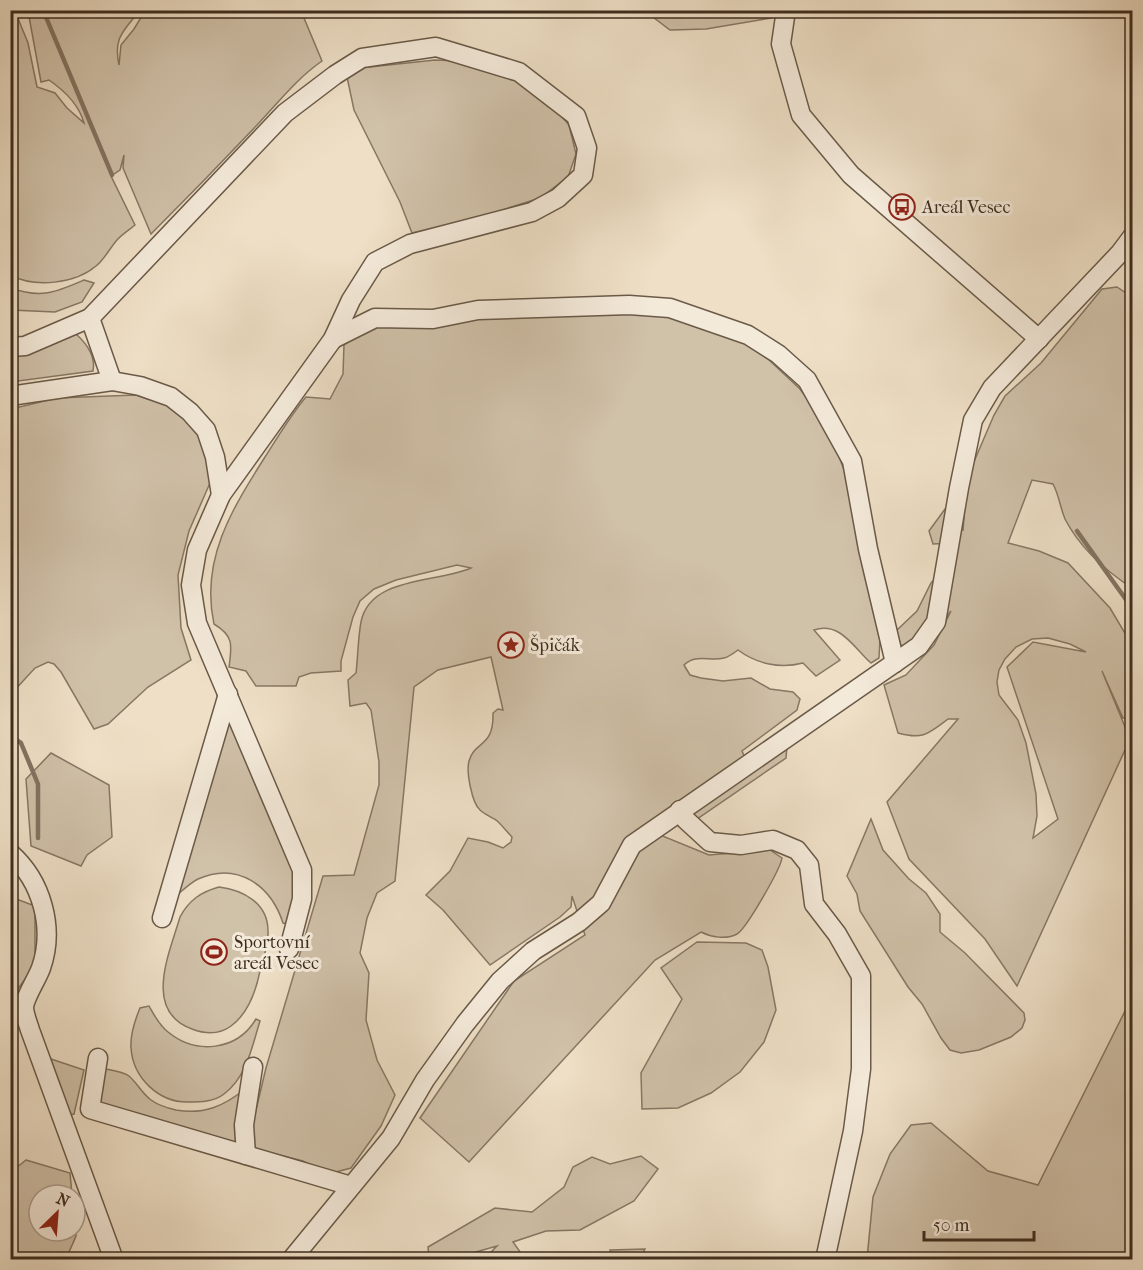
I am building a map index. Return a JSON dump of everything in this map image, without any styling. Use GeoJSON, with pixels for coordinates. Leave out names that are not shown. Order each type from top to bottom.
{"type":"FeatureCollection","features":[{"type":"Feature","properties":{"kind":"street"},"geometry":{"type":"LineString","coordinates":[[786,10],[781,44],[801,115],[851,175],[1039,339]]}},
{"type":"Feature","properties":{"kind":"street"},"geometry":{"type":"LineString","coordinates":[[10,347],[25,346],[90,318],[285,113],[335,75],[362,58],[436,47],[519,72],[576,116],[587,148],[583,175],[558,198],[532,212],[410,244],[375,262],[351,300],[333,339],[221,495],[197,550],[191,585],[197,623],[302,870],[302,899],[289,949]]}},
{"type":"Feature","properties":{"kind":"street"},"geometry":{"type":"LineString","coordinates":[[291,1260],[391,1138],[426,1080],[465,1024],[500,981],[533,951],[579,922],[601,903],[632,844],[919,646],[936,622],[973,420],[992,388],[1120,253],[1132,237]]}},
{"type":"Feature","properties":{"kind":"street"},"geometry":{"type":"LineString","coordinates":[[333,339],[375,318],[433,319],[478,310],[629,305],[670,308],[748,335],[778,354],[807,380],[852,461],[868,549],[895,663]]}},
{"type":"Feature","properties":{"kind":"street"},"geometry":{"type":"LineString","coordinates":[[90,318],[112,381]]}},
{"type":"Feature","properties":{"kind":"street"},"geometry":{"type":"LineString","coordinates":[[10,396],[112,381],[140,386],[171,397],[190,412],[206,430],[215,457],[221,495]]}},
{"type":"Feature","properties":{"kind":"street"},"geometry":{"type":"LineString","coordinates":[[162,918],[228,694]]}},
{"type":"Feature","properties":{"kind":"street"},"geometry":{"type":"LineString","coordinates":[[680,810],[686,820],[710,842],[741,845],[773,840],[797,850],[809,865],[814,904],[837,934],[861,976],[861,1069],[853,1131],[825,1260]]}},
{"type":"Feature","properties":{"kind":"street"},"geometry":{"type":"LineString","coordinates":[[10,853],[34,883],[44,909],[48,940],[41,968],[17,1008],[32,1037],[111,1259]]}},
{"type":"Feature","properties":{"kind":"street"},"geometry":{"type":"LineString","coordinates":[[98,1058],[90,1110],[351,1186]]}},
{"type":"Feature","properties":{"kind":"street"},"geometry":{"type":"LineString","coordinates":[[246,1155],[244,1125],[253,1067]]}},
{"type":"Feature","properties":{"kind":"shaded area"},"geometry":{"type":"Polygon","coordinates":[[[10,11],[15,11],[28,43],[37,87],[55,93],[84,123],[79,110],[66,94],[49,80],[41,82],[28,11],[139,11],[121,35],[117,48],[119,65],[121,45],[145,11],[301,11],[322,61],[296,83],[151,234],[123,168],[124,155],[120,170],[111,176],[135,225],[119,238],[102,261],[87,272],[66,280],[31,282],[10,275],[10,11]]]}},
{"type":"Feature","properties":{"kind":"shaded area"},"geometry":{"type":"Polygon","coordinates":[[[645,11],[772,11],[771,18],[706,29],[670,30],[645,11]]]}},
{"type":"Feature","properties":{"kind":"shaded area"},"geometry":{"type":"Polygon","coordinates":[[[435,60],[459,61],[500,72],[541,93],[569,125],[576,154],[568,177],[540,198],[477,218],[412,233],[400,202],[354,110],[347,77],[351,69],[435,60]]]}},
{"type":"Feature","properties":{"kind":"shaded area"},"geometry":{"type":"Polygon","coordinates":[[[84,280],[94,283],[82,302],[55,312],[11,310],[11,288],[31,293],[48,293],[84,280]]]}},
{"type":"Feature","properties":{"kind":"shaded area"},"geometry":{"type":"Polygon","coordinates":[[[1117,287],[1129,295],[1132,307],[1132,588],[1103,566],[1078,540],[1065,519],[1053,484],[1032,480],[1008,543],[1039,551],[1068,563],[1110,608],[1132,645],[1132,718],[1123,718],[1102,671],[1130,739],[1017,986],[985,939],[909,859],[887,802],[958,719],[948,719],[920,736],[898,733],[884,685],[906,675],[934,645],[951,611],[920,650],[902,649],[896,631],[917,611],[931,583],[954,560],[956,543],[933,544],[929,531],[945,509],[960,510],[963,531],[967,478],[994,415],[1005,396],[1041,363],[1102,289],[1117,287]],[[1048,638],[1032,639],[1016,647],[999,670],[997,682],[999,695],[1018,720],[1026,743],[1036,794],[1037,816],[1033,838],[1058,819],[1007,667],[1033,642],[1086,652],[1070,644],[1048,638]]]}},
{"type":"Feature","properties":{"kind":"shaded area"},"geometry":{"type":"Polygon","coordinates":[[[567,310],[668,315],[733,336],[768,359],[800,389],[822,419],[849,483],[880,638],[879,658],[871,663],[846,638],[831,629],[823,628],[814,630],[840,660],[816,676],[803,663],[769,664],[753,659],[738,650],[724,658],[693,659],[684,665],[690,675],[723,681],[751,678],[770,689],[793,692],[800,699],[797,710],[742,751],[751,772],[787,746],[786,758],[697,819],[681,805],[660,835],[709,855],[770,850],[782,858],[780,865],[748,922],[737,934],[723,937],[701,932],[655,960],[469,1162],[420,1118],[514,981],[585,935],[572,896],[571,907],[560,917],[490,965],[443,910],[426,895],[450,871],[468,838],[503,848],[511,842],[512,837],[496,820],[483,813],[477,806],[469,779],[468,766],[472,754],[491,732],[493,713],[498,709],[503,710],[491,657],[438,670],[414,687],[395,881],[377,893],[367,918],[360,953],[369,973],[366,1020],[377,1060],[395,1095],[381,1126],[351,1168],[328,1174],[303,1161],[256,1149],[250,1135],[266,1068],[323,876],[354,875],[379,785],[379,762],[371,710],[366,703],[350,706],[348,680],[356,673],[361,622],[367,607],[377,596],[391,589],[471,568],[457,565],[396,580],[374,589],[360,601],[353,617],[341,661],[341,671],[311,673],[299,677],[296,686],[256,686],[246,671],[229,667],[230,642],[221,628],[214,624],[211,578],[215,557],[241,496],[295,412],[306,397],[330,399],[343,374],[344,345],[375,324],[567,310]]]}},
{"type":"Feature","properties":{"kind":"shaded area"},"geometry":{"type":"Polygon","coordinates":[[[76,334],[89,350],[94,365],[93,371],[11,382],[10,355],[76,334]]]}},
{"type":"Feature","properties":{"kind":"shaded area"},"geometry":{"type":"Polygon","coordinates":[[[136,395],[175,408],[201,435],[207,451],[210,483],[189,531],[178,575],[181,628],[191,660],[148,687],[108,724],[94,729],[54,664],[48,662],[35,668],[11,694],[11,409],[57,398],[136,395]]]}},
{"type":"Feature","properties":{"kind":"shaded area"},"geometry":{"type":"Polygon","coordinates":[[[225,721],[234,726],[292,863],[295,888],[288,924],[283,923],[278,910],[261,888],[251,880],[239,875],[213,874],[198,879],[176,896],[225,721]]]}},
{"type":"Feature","properties":{"kind":"shaded area"},"geometry":{"type":"Polygon","coordinates":[[[51,753],[109,785],[112,837],[87,855],[81,866],[31,846],[26,779],[51,753]]]}},
{"type":"Feature","properties":{"kind":"shaded area"},"geometry":{"type":"Polygon","coordinates":[[[871,819],[883,850],[909,879],[926,893],[940,914],[940,932],[965,953],[1024,1013],[1025,1020],[1022,1028],[1011,1037],[979,1050],[961,1053],[950,1050],[922,1004],[908,987],[860,911],[857,894],[847,876],[871,819]]]}},
{"type":"Feature","properties":{"kind":"shaded area"},"geometry":{"type":"Polygon","coordinates":[[[219,887],[237,891],[259,906],[267,921],[268,936],[256,986],[243,1015],[226,1029],[207,1033],[192,1029],[177,1020],[168,1009],[164,995],[164,979],[166,963],[180,917],[196,898],[219,887]]]}},
{"type":"Feature","properties":{"kind":"shaded area"},"geometry":{"type":"Polygon","coordinates":[[[11,897],[35,906],[35,966],[11,998],[11,897]]]}},
{"type":"Feature","properties":{"kind":"shaded area"},"geometry":{"type":"Polygon","coordinates":[[[697,942],[746,943],[762,950],[768,967],[776,1010],[764,1042],[740,1072],[711,1093],[678,1108],[642,1109],[641,1073],[682,999],[661,968],[697,942]]]}},
{"type":"Feature","properties":{"kind":"shaded area"},"geometry":{"type":"Polygon","coordinates":[[[1132,997],[1132,1259],[867,1259],[873,1197],[890,1154],[911,1125],[931,1123],[988,1171],[1038,1185],[1132,997]]]}},
{"type":"Feature","properties":{"kind":"shaded area"},"geometry":{"type":"Polygon","coordinates":[[[149,1006],[159,1023],[168,1032],[191,1044],[203,1046],[227,1043],[248,1030],[256,1019],[260,1021],[248,1060],[232,1087],[216,1099],[189,1102],[168,1098],[150,1087],[142,1079],[137,1069],[131,1048],[133,1027],[140,1008],[149,1006]]]}},
{"type":"Feature","properties":{"kind":"shaded area"},"geometry":{"type":"Polygon","coordinates":[[[51,1059],[84,1070],[74,1114],[63,1116],[47,1062],[51,1059]]]}},
{"type":"Feature","properties":{"kind":"shaded area"},"geometry":{"type":"Polygon","coordinates":[[[102,1068],[126,1074],[151,1100],[176,1110],[196,1111],[213,1108],[245,1089],[239,1146],[95,1104],[102,1068]]]}},
{"type":"Feature","properties":{"kind":"shaded area"},"geometry":{"type":"Polygon","coordinates":[[[641,1156],[658,1169],[634,1201],[580,1230],[546,1231],[513,1242],[525,1259],[484,1259],[497,1246],[451,1259],[429,1259],[428,1247],[495,1208],[532,1212],[564,1187],[573,1167],[592,1157],[610,1164],[641,1156]]]}},
{"type":"Feature","properties":{"kind":"shaded area"},"geometry":{"type":"Polygon","coordinates":[[[26,1160],[70,1173],[71,1183],[27,1183],[27,1243],[73,1243],[66,1259],[11,1259],[11,1172],[26,1160]]]}},
{"type":"Feature","properties":{"kind":"shaded area"},"geometry":{"type":"Polygon","coordinates":[[[645,1249],[640,1259],[611,1259],[610,1250],[645,1249]]]}},
{"type":"Feature","properties":{"kind":"waterway"},"geometry":{"type":"LineString","coordinates":[[43,10],[112,175]]}},
{"type":"Feature","properties":{"kind":"waterway"},"geometry":{"type":"LineString","coordinates":[[1077,531],[1132,608]]}},
{"type":"Feature","properties":{"kind":"waterway"},"geometry":{"type":"LineString","coordinates":[[10,736],[21,743],[38,784],[38,838]]}},
{"type":"Feature","properties":{"kind":"place","name":"Areál Vesec"},"geometry":{"type":"Point","coordinates":[902,207]}},
{"type":"Feature","properties":{"kind":"place","name":"Špičák"},"geometry":{"type":"Point","coordinates":[511,645]}},
{"type":"Feature","properties":{"kind":"place","name":"Sportovní areál Vesec"},"geometry":{"type":"Point","coordinates":[214,952]}}]}
